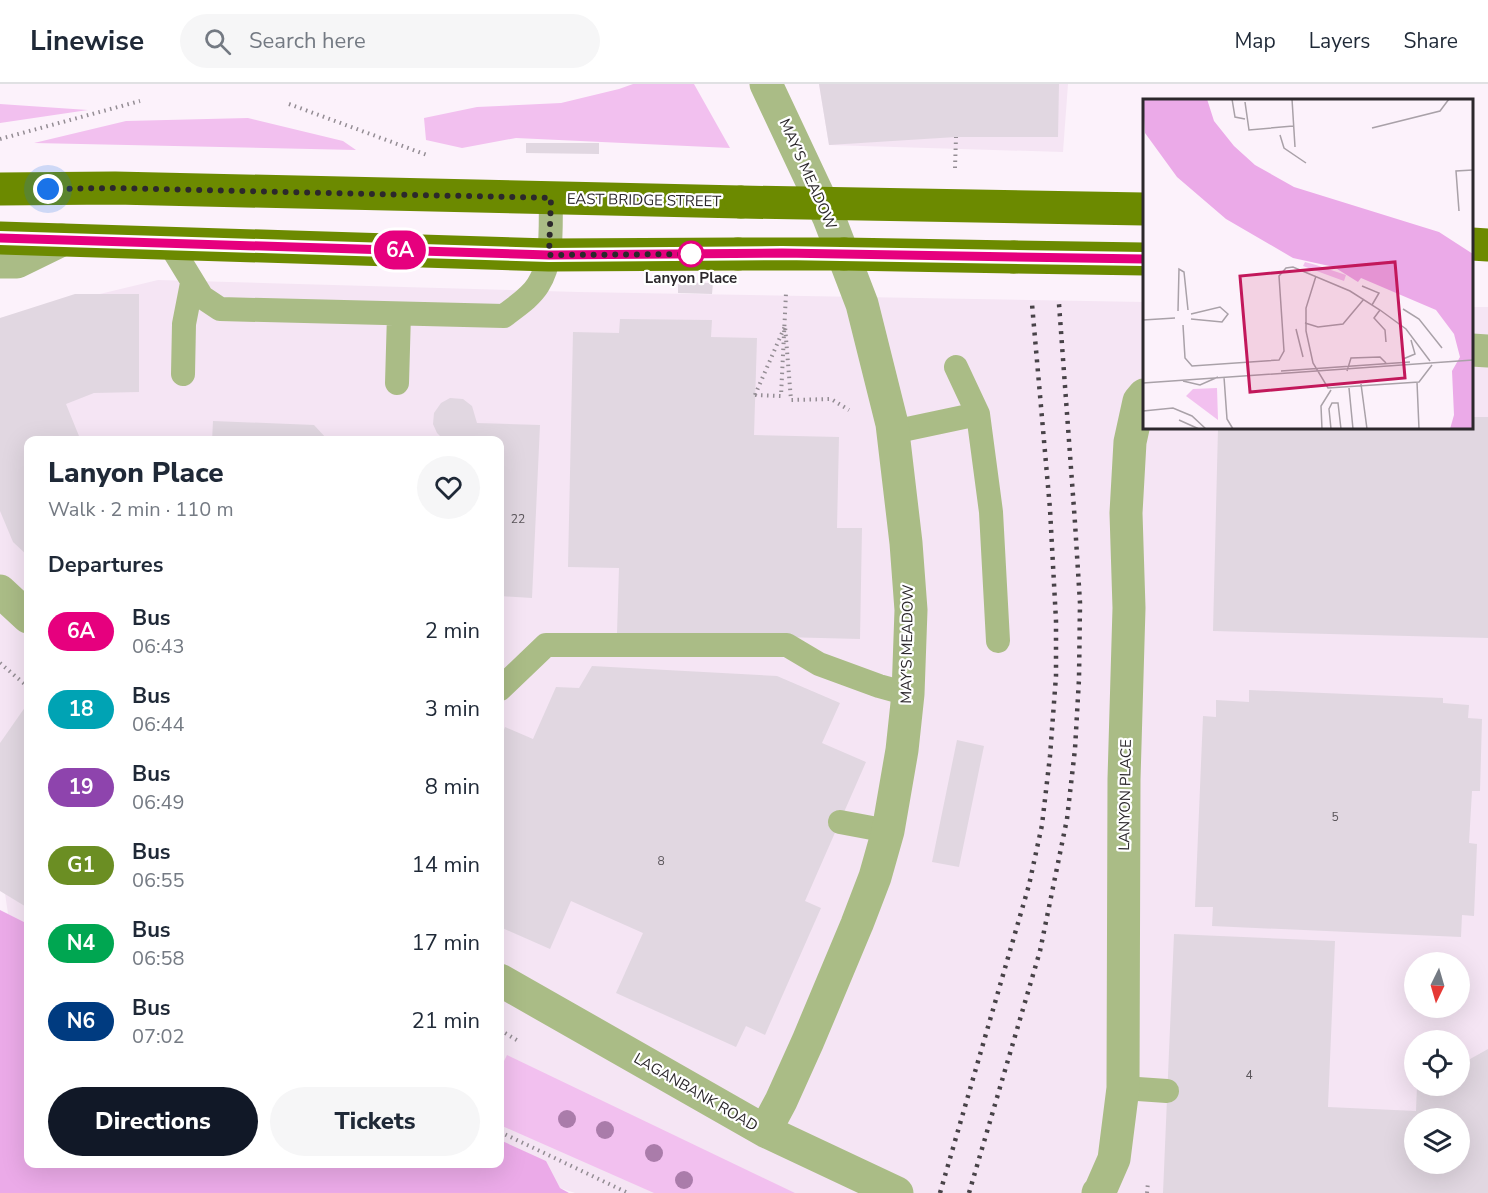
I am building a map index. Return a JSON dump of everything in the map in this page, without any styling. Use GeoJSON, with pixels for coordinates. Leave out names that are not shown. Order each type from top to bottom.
{"type":"FeatureCollection","features":[{"type":"Feature","properties":{"kind":"main road","name":"EAST BRIDGE STREET"},"geometry":{"type":"LineString","coordinates":[[0,189],[115,188],[1143,209]]}},
{"type":"Feature","properties":{"kind":"main road"},"geometry":{"type":"LineString","coordinates":[[0,238],[549,255],[738,254],[1143,259]]}},
{"type":"Feature","properties":{"kind":"main road"},"geometry":{"type":"LineString","coordinates":[[1473,244],[1488,245]]}},
{"type":"Feature","properties":{"kind":"street","name":"MAY'S MEADOW"},"geometry":{"type":"LineString","coordinates":[[765,1131],[813,1030],[857,924],[888,831],[902,750],[908,694],[911,610],[906,543],[892,428],[862,304],[829,218],[766,84]]}},
{"type":"Feature","properties":{"kind":"street"},"geometry":{"type":"LineString","coordinates":[[0,262],[17,262],[62,240]]}},
{"type":"Feature","properties":{"kind":"street"},"geometry":{"type":"LineString","coordinates":[[1473,350],[1488,351]]}},
{"type":"Feature","properties":{"kind":"street","name":"LANYON PLACE"},"geometry":{"type":"LineString","coordinates":[[1098,1193],[1114,1159],[1123,1088],[1124,790],[1129,608],[1126,513],[1130,442],[1139,401],[1143,396]]}},
{"type":"Feature","properties":{"kind":"street"},"geometry":{"type":"LineString","coordinates":[[0,591],[24,613]]}},
{"type":"Feature","properties":{"kind":"street","name":"LAGANBANK ROAD"},"geometry":{"type":"LineString","coordinates":[[504,982],[765,1131],[897,1193]]}},
{"type":"Feature","properties":{"kind":"lane"},"geometry":{"type":"LineString","coordinates":[[169,243],[202,297],[220,309],[504,316],[529,296],[538,286],[544,273],[549,255],[551,198]]}},
{"type":"Feature","properties":{"kind":"lane"},"geometry":{"type":"LineString","coordinates":[[183,374],[184,324],[192,283]]}},
{"type":"Feature","properties":{"kind":"lane"},"geometry":{"type":"LineString","coordinates":[[397,383],[399,314]]}},
{"type":"Feature","properties":{"kind":"lane"},"geometry":{"type":"LineString","coordinates":[[956,367],[978,414],[991,512],[998,641]]}},
{"type":"Feature","properties":{"kind":"lane"},"geometry":{"type":"LineString","coordinates":[[892,428],[978,414]]}},
{"type":"Feature","properties":{"kind":"lane"},"geometry":{"type":"LineString","coordinates":[[504,685],[546,645],[787,645],[819,664],[908,694]]}},
{"type":"Feature","properties":{"kind":"lane"},"geometry":{"type":"LineString","coordinates":[[840,822],[888,831]]}},
{"type":"Feature","properties":{"kind":"lane"},"geometry":{"type":"LineString","coordinates":[[1123,1088],[1167,1091]]}},
{"type":"Feature","properties":{"kind":"path"},"geometry":{"type":"LineString","coordinates":[[0,139],[140,101]]}},
{"type":"Feature","properties":{"kind":"path"},"geometry":{"type":"LineString","coordinates":[[289,104],[431,156]]}},
{"type":"Feature","properties":{"kind":"path"},"geometry":{"type":"LineString","coordinates":[[956,136],[956,168]]}},
{"type":"Feature","properties":{"kind":"path"},"geometry":{"type":"LineString","coordinates":[[786,283],[781,396],[755,396],[785,326],[791,400],[831,399],[851,411],[892,428]]}},
{"type":"Feature","properties":{"kind":"path"},"geometry":{"type":"LineString","coordinates":[[0,663],[24,684]]}},
{"type":"Feature","properties":{"kind":"path"},"geometry":{"type":"LineString","coordinates":[[504,1032],[520,1042]]}},
{"type":"Feature","properties":{"kind":"path"},"geometry":{"type":"LineString","coordinates":[[504,1134],[628,1193]]}},
{"type":"Feature","properties":{"kind":"shaded area"},"geometry":{"type":"Polygon","coordinates":[[[633,84],[694,84],[730,148],[516,138],[462,148],[426,140],[424,118],[477,107],[561,103],[633,84]]]}},
{"type":"Feature","properties":{"kind":"shaded area"},"geometry":{"type":"Polygon","coordinates":[[[819,84],[1068,84],[1063,152],[829,145],[819,84]]]}},
{"type":"Feature","properties":{"kind":"shaded area"},"geometry":{"type":"Polygon","coordinates":[[[0,104],[88,110],[0,123],[0,104]]]}},
{"type":"Feature","properties":{"kind":"shaded area"},"geometry":{"type":"Polygon","coordinates":[[[248,118],[343,141],[356,150],[34,143],[126,121],[248,118]]]}},
{"type":"Feature","properties":{"kind":"shaded area"},"geometry":{"type":"Polygon","coordinates":[[[158,280],[578,292],[1143,302],[1143,429],[1473,429],[1473,307],[1488,307],[1488,1193],[575,1193],[504,1160],[504,436],[24,436],[24,922],[8,914],[0,859],[0,318],[158,280]]]}},
{"type":"Feature","properties":{"kind":"shaded area"},"geometry":{"type":"Polygon","coordinates":[[[0,910],[24,922],[24,1168],[504,1168],[504,1142],[546,1161],[560,1188],[569,1193],[0,1193],[0,910]]]}},
{"type":"Feature","properties":{"kind":"shaded area"},"geometry":{"type":"Polygon","coordinates":[[[507,1055],[795,1193],[654,1193],[504,1127],[504,1061],[507,1055]]]}},
{"type":"Feature","properties":{"kind":"building"},"geometry":{"type":"Polygon","coordinates":[[[819,84],[1059,84],[1058,137],[956,137],[829,145],[819,84]]]}},
{"type":"Feature","properties":{"kind":"building"},"geometry":{"type":"Polygon","coordinates":[[[526,143],[599,143],[599,154],[526,153],[526,143]]]}},
{"type":"Feature","properties":{"kind":"building"},"geometry":{"type":"Polygon","coordinates":[[[678,282],[713,283],[712,294],[678,293],[678,282]]]}},
{"type":"Feature","properties":{"kind":"building"},"geometry":{"type":"Polygon","coordinates":[[[75,294],[139,294],[139,392],[94,393],[66,404],[79,436],[24,436],[24,552],[13,542],[0,511],[0,318],[75,294]]]}},
{"type":"Feature","properties":{"kind":"building"},"geometry":{"type":"Polygon","coordinates":[[[620,319],[712,320],[711,337],[757,338],[754,435],[839,437],[837,528],[862,528],[860,639],[617,633],[619,568],[568,567],[573,332],[619,333],[620,319]]]}},
{"type":"Feature","properties":{"kind":"building"},"geometry":{"type":"Polygon","coordinates":[[[450,398],[463,399],[472,406],[477,423],[540,425],[532,598],[504,596],[504,436],[440,436],[433,424],[434,413],[441,403],[450,398]]]}},
{"type":"Feature","properties":{"kind":"building"},"geometry":{"type":"Polygon","coordinates":[[[1473,417],[1488,417],[1488,638],[1213,631],[1218,429],[1473,429],[1473,417]]]}},
{"type":"Feature","properties":{"kind":"building"},"geometry":{"type":"Polygon","coordinates":[[[213,421],[314,425],[324,436],[212,436],[213,421]]]}},
{"type":"Feature","properties":{"kind":"building"},"geometry":{"type":"Polygon","coordinates":[[[592,666],[777,676],[840,703],[822,743],[866,762],[805,901],[821,908],[765,1035],[746,1026],[736,1047],[616,993],[643,933],[571,901],[550,949],[504,929],[504,730],[505,727],[533,739],[556,687],[579,688],[592,666]]]}},
{"type":"Feature","properties":{"kind":"building"},"geometry":{"type":"Polygon","coordinates":[[[1249,690],[1443,698],[1443,703],[1469,705],[1468,718],[1482,719],[1480,791],[1472,791],[1469,843],[1477,844],[1474,916],[1462,915],[1461,937],[1212,926],[1213,907],[1195,907],[1203,716],[1216,717],[1216,700],[1249,702],[1249,690]]]}},
{"type":"Feature","properties":{"kind":"building"},"geometry":{"type":"Polygon","coordinates":[[[24,709],[24,906],[0,891],[0,743],[24,709]]]}},
{"type":"Feature","properties":{"kind":"building"},"geometry":{"type":"Polygon","coordinates":[[[957,740],[984,746],[959,867],[932,862],[957,740]]]}},
{"type":"Feature","properties":{"kind":"building"},"geometry":{"type":"Polygon","coordinates":[[[1174,934],[1335,941],[1328,1107],[1404,1110],[1404,1174],[1470,1174],[1470,1108],[1416,1108],[1417,1096],[1470,1096],[1470,1059],[1488,1049],[1488,1193],[1163,1193],[1174,934]]]}},
{"type":"Feature","properties":{"kind":"railway"},"geometry":{"type":"LineString","coordinates":[[940,1193],[1029,885],[1042,825],[1050,756],[1056,676],[1056,621],[1050,509],[1032,304]]}},
{"type":"Feature","properties":{"kind":"railway"},"geometry":{"type":"LineString","coordinates":[[969,1193],[1040,951],[1067,819],[1075,749],[1080,603],[1059,304]]}},
{"type":"Feature","properties":{"kind":"bus line","name":"6A"},"geometry":{"type":"LineString","coordinates":[[0,238],[549,255],[782,253],[1143,259]]}},
{"type":"Feature","properties":{"kind":"place","name":"Lanyon Place"},"geometry":{"type":"Point","coordinates":[691,254]}},
{"type":"Feature","properties":{"kind":"route"},"geometry":{"type":"LineString","coordinates":[[48,189],[115,188],[551,198],[549,255],[699,254],[691,254]]}}]}
